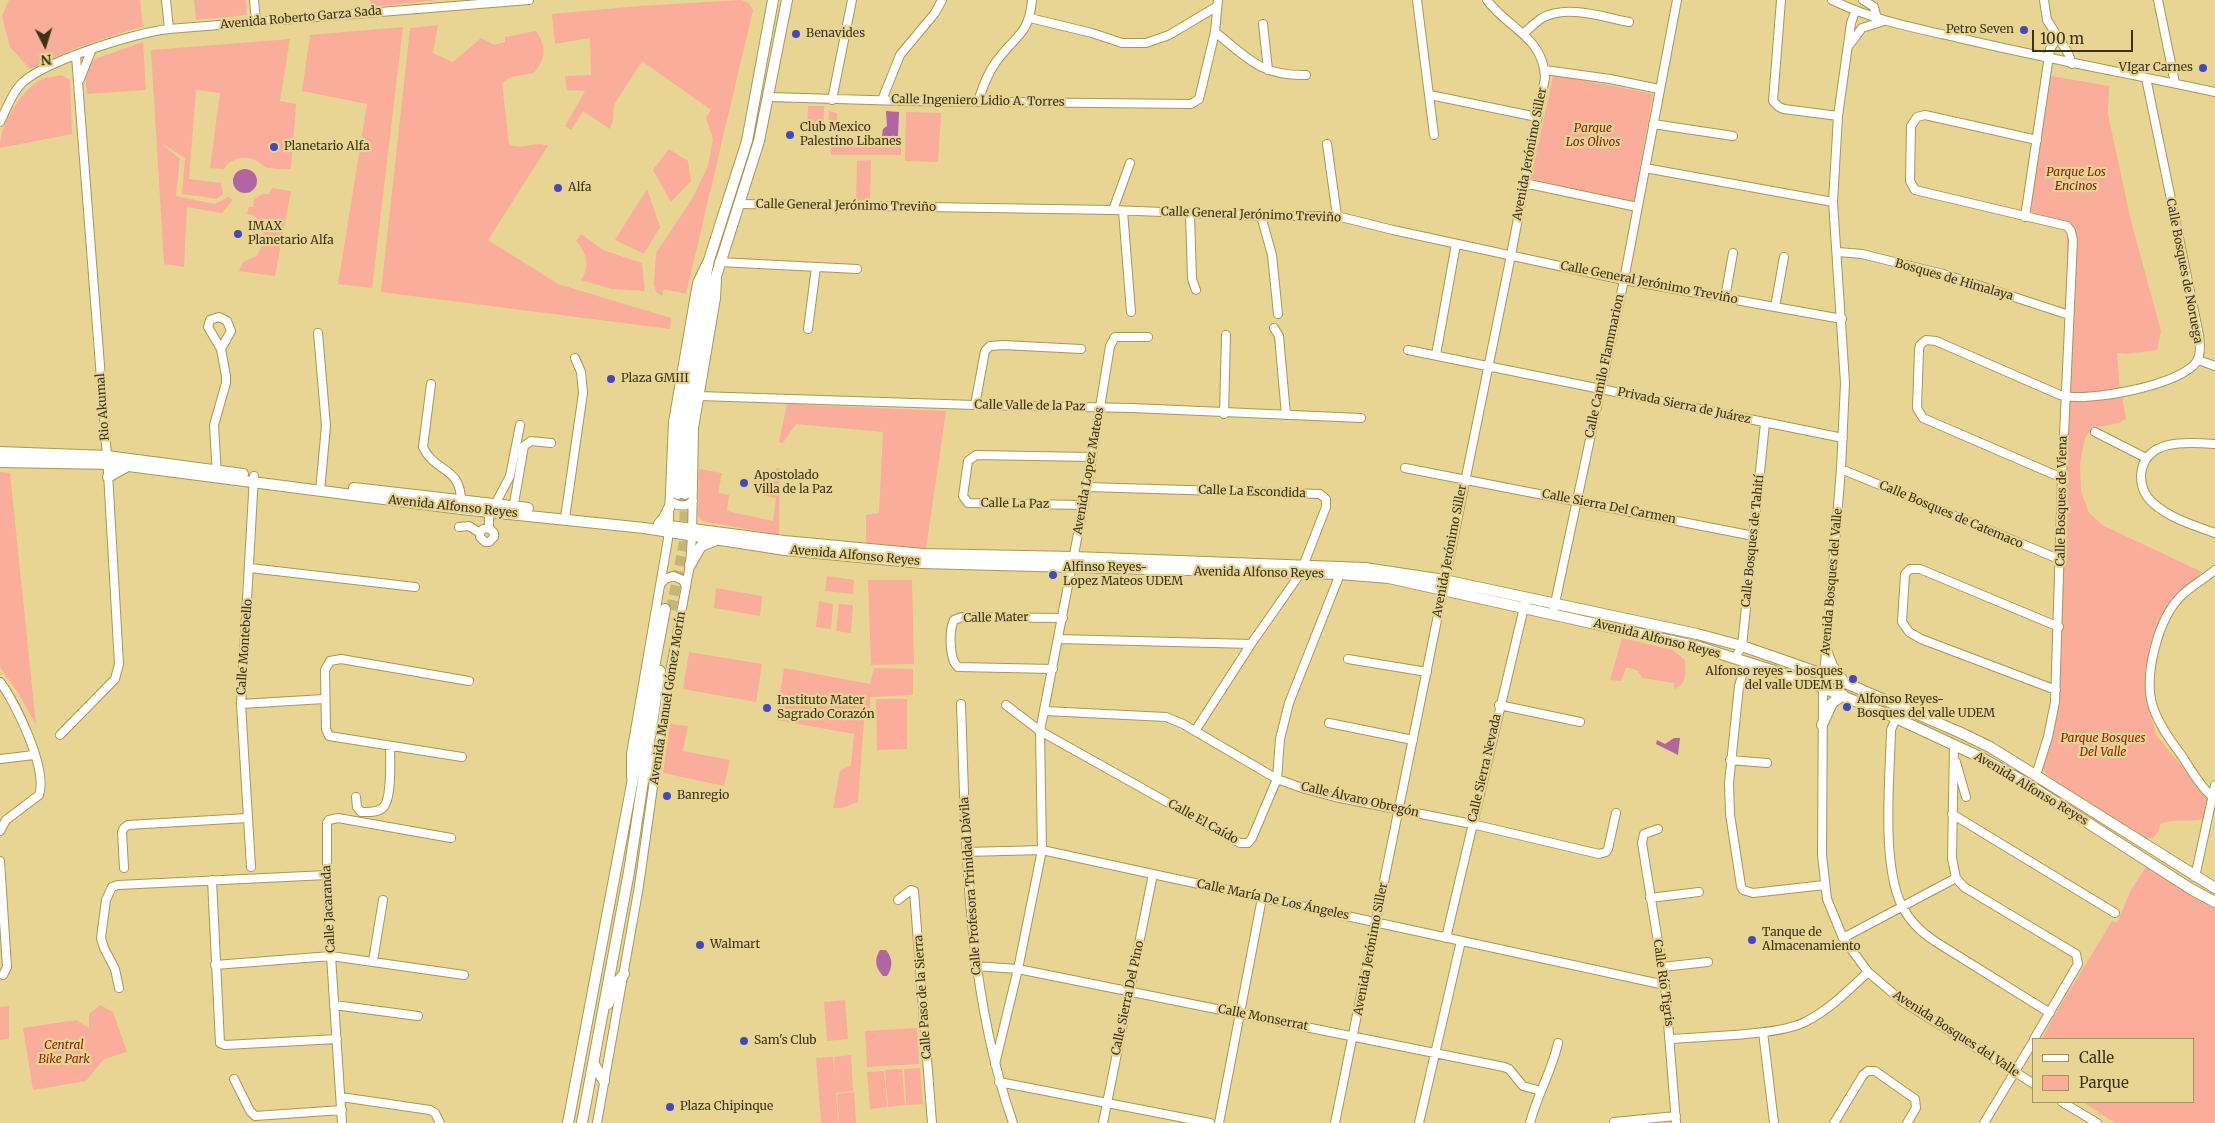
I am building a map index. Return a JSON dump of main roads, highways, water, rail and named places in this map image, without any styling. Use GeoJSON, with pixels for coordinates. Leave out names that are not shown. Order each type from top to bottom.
{"type":"FeatureCollection","features":[{"type":"Feature","properties":{"kind":"main road","name":"Avenida Manuel Gómez Morín"},"geometry":{"type":"LineString","coordinates":[[666,527],[666,514],[675,499],[715,264],[747,141],[773,0]]}},
{"type":"Feature","properties":{"kind":"main road","name":"Avenida Manuel Gómez Morín"},"geometry":{"type":"LineString","coordinates":[[715,264],[740,204],[757,148],[769,97],[787,0]]}},
{"type":"Feature","properties":{"kind":"main road","name":"Avenida Alfonso Reyes"},"geometry":{"type":"LineString","coordinates":[[0,452],[17,458]]}},
{"type":"Feature","properties":{"kind":"main road","name":"Avenida Alfonso Reyes"},"geometry":{"type":"LineString","coordinates":[[0,462],[17,458],[107,460],[320,488],[666,527],[692,532],[923,554],[1074,557],[1302,570],[1443,584]]}},
{"type":"Feature","properties":{"kind":"main road","name":"Avenida Alfonso Reyes"},"geometry":{"type":"LineString","coordinates":[[107,460],[129,466],[217,474]]}},
{"type":"Feature","properties":{"kind":"main road"},"geometry":{"type":"LineString","coordinates":[[108,478],[116,471],[129,466]]}},
{"type":"Feature","properties":{"kind":"main road","name":"Avenida Alfonso Reyes"},"geometry":{"type":"LineString","coordinates":[[692,532],[715,540],[794,551],[922,563],[1071,568],[1302,570],[1365,568],[1554,610],[1699,646],[1843,695],[1896,718],[1954,750],[2021,780],[2191,890],[2215,902]]}},
{"type":"Feature","properties":{"kind":"main road"},"geometry":{"type":"LineString","coordinates":[[690,565],[701,546],[715,540]]}},
{"type":"Feature","properties":{"kind":"main road","name":"Avenida Manuel Gómez Morín"},"geometry":{"type":"LineString","coordinates":[[568,1123],[632,784],[668,609],[628,878],[582,1123]]}},
{"type":"Feature","properties":{"kind":"main road","name":"Avenida Alfonso Reyes"},"geometry":{"type":"LineString","coordinates":[[1554,610],[1649,623],[1742,646],[1844,682],[1966,736],[2036,775],[2215,888]]}},
{"type":"Feature","properties":{"kind":"main road"},"geometry":{"type":"LineString","coordinates":[[1826,650],[1832,666],[1844,682]]}},
{"type":"Feature","properties":{"kind":"main road"},"geometry":{"type":"LineString","coordinates":[[1822,725],[1832,703],[1843,695]]}},
{"type":"Feature","properties":{"kind":"main road"},"geometry":{"type":"LineString","coordinates":[[640,800],[645,789],[652,761],[658,754]]}},
{"type":"Feature","properties":{"kind":"main road"},"geometry":{"type":"LineString","coordinates":[[603,1011],[618,981],[624,974]]}},
{"type":"Feature","properties":{"kind":"main road"},"geometry":{"type":"LineString","coordinates":[[594,1064],[604,1081]]}},
{"type":"Feature","properties":{"kind":"waterway"},"geometry":{"type":"LineString","coordinates":[[1839,689],[1855,696]]}},
{"type":"Feature","properties":{"kind":"tunnel"},"geometry":{"type":"LineString","coordinates":[[671,610],[684,542],[685,494]]}},
{"type":"Feature","properties":{"kind":"place","name":"Petro Seven"},"geometry":{"type":"Point","coordinates":[2024,30]}},
{"type":"Feature","properties":{"kind":"place","name":"Benavides"},"geometry":{"type":"Point","coordinates":[796,34]}},
{"type":"Feature","properties":{"kind":"place","name":"VIgar Carnes"},"geometry":{"type":"Point","coordinates":[2203,68]}},
{"type":"Feature","properties":{"kind":"place","name":"Club Mexico Palestino Libanes"},"geometry":{"type":"Point","coordinates":[790,135]}},
{"type":"Feature","properties":{"kind":"place","name":"Planetario Alfa"},"geometry":{"type":"Point","coordinates":[274,147]}},
{"type":"Feature","properties":{"kind":"place","name":"Alfa"},"geometry":{"type":"Point","coordinates":[558,188]}},
{"type":"Feature","properties":{"kind":"place","name":"IMAX Planetario Alfa"},"geometry":{"type":"Point","coordinates":[238,234]}},
{"type":"Feature","properties":{"kind":"place","name":"Plaza GMIII"},"geometry":{"type":"Point","coordinates":[611,379]}},
{"type":"Feature","properties":{"kind":"place","name":"Apostolado Villa de la Paz"},"geometry":{"type":"Point","coordinates":[744,483]}},
{"type":"Feature","properties":{"kind":"place","name":"Alfinso Reyes- Lopez Mateos UDEM"},"geometry":{"type":"Point","coordinates":[1053,575]}},
{"type":"Feature","properties":{"kind":"place","name":"Alfonso reyes - bosques del valle UDEM B"},"geometry":{"type":"Point","coordinates":[1853,679]}},
{"type":"Feature","properties":{"kind":"place","name":"Alfonso Reyes- Bosques del valle UDEM"},"geometry":{"type":"Point","coordinates":[1847,707]}},
{"type":"Feature","properties":{"kind":"place","name":"Instituto Mater Sagrado Corazón"},"geometry":{"type":"Point","coordinates":[767,708]}},
{"type":"Feature","properties":{"kind":"place","name":"Banregio"},"geometry":{"type":"Point","coordinates":[667,796]}},
{"type":"Feature","properties":{"kind":"place","name":"Tanque de Almacenamiento"},"geometry":{"type":"Point","coordinates":[1752,940]}},
{"type":"Feature","properties":{"kind":"place","name":"Walmart"},"geometry":{"type":"Point","coordinates":[700,945]}},
{"type":"Feature","properties":{"kind":"place","name":"Sam's Club"},"geometry":{"type":"Point","coordinates":[744,1041]}},
{"type":"Feature","properties":{"kind":"place","name":"Plaza Chipinque"},"geometry":{"type":"Point","coordinates":[670,1107]}},
{"type":"Feature","properties":{"kind":"park label","name":"Parque Los Olivos"},"geometry":{"type":"Point","coordinates":[1593,136]}},
{"type":"Feature","properties":{"kind":"park label","name":"Parque Los Encinos"},"geometry":{"type":"Point","coordinates":[2076,180]}},
{"type":"Feature","properties":{"kind":"park label","name":"Parque Bosques Del Valle"},"geometry":{"type":"Point","coordinates":[2103,746]}},
{"type":"Feature","properties":{"kind":"park label","name":"Central Bike Park"},"geometry":{"type":"Point","coordinates":[64,1053]}}]}
